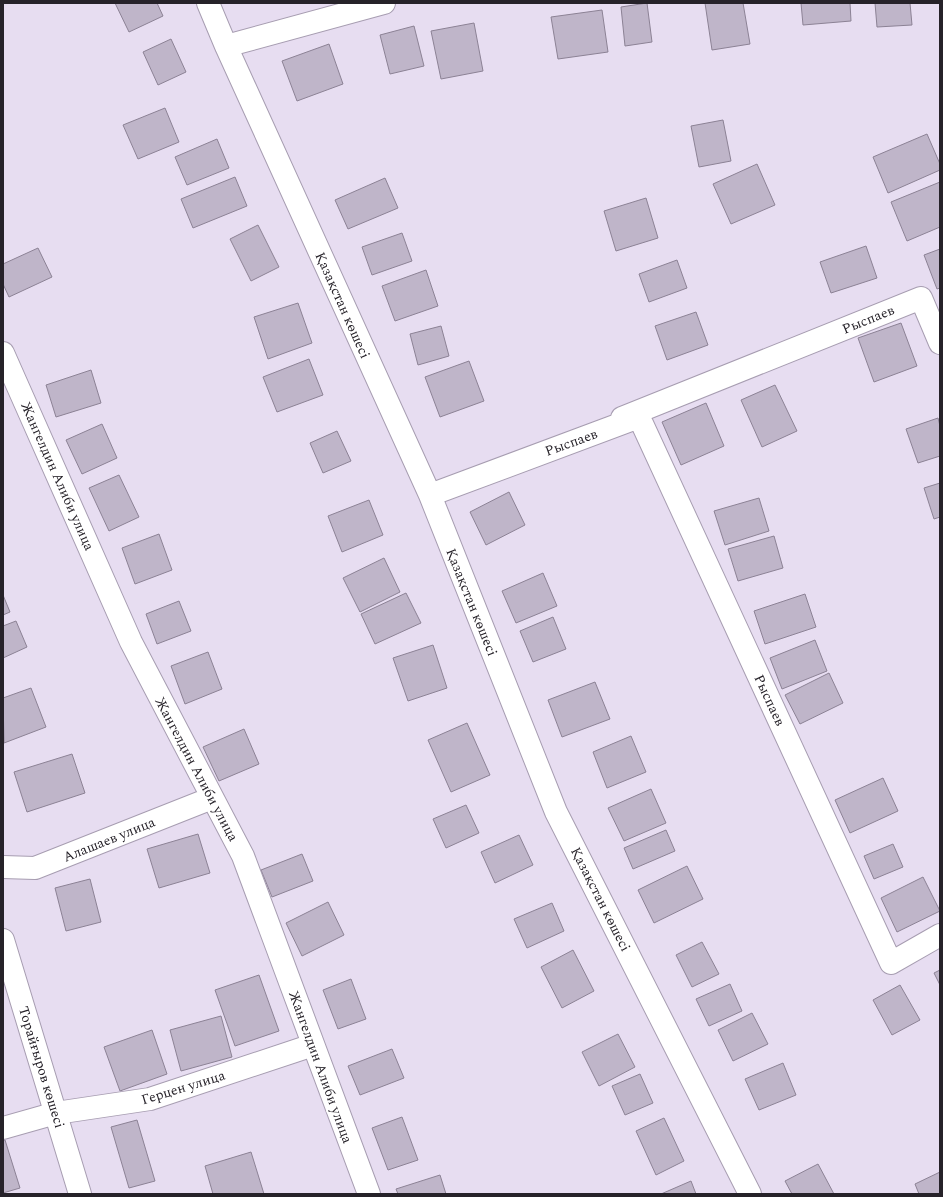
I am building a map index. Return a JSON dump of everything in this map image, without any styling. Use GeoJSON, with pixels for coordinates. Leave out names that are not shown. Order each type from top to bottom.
{"type":"FeatureCollection","features":[{"type":"Feature","properties":{"kind":"street","name":"Қазақстан көшесі"},"geometry":{"type":"LineString","coordinates":[[208,3],[226,46],[430,495],[556,812],[750,1194]]}},
{"type":"Feature","properties":{"kind":"street"},"geometry":{"type":"LineString","coordinates":[[226,46],[384,3]]}},
{"type":"Feature","properties":{"kind":"street","name":"Рыспаев"},"geometry":{"type":"LineString","coordinates":[[430,495],[921,298],[940,343]]}},
{"type":"Feature","properties":{"kind":"street","name":"Жангелдин Алиби улица"},"geometry":{"type":"LineString","coordinates":[[3,353],[131,642],[243,856],[368,1194]]}},
{"type":"Feature","properties":{"kind":"street","name":"Рыспаев"},"geometry":{"type":"LineString","coordinates":[[430,495],[639,417],[891,962],[940,935]]}},
{"type":"Feature","properties":{"kind":"street","name":"Алашаев улица"},"geometry":{"type":"LineString","coordinates":[[3,867],[35,868],[212,798]]}},
{"type":"Feature","properties":{"kind":"street","name":"Торайғыров көшесі"},"geometry":{"type":"LineString","coordinates":[[3,940],[80,1194]]}},
{"type":"Feature","properties":{"kind":"street","name":"Герцен улица"},"geometry":{"type":"LineString","coordinates":[[3,1128],[56,1113],[150,1099],[313,1045]]}},
{"type":"Feature","properties":{"kind":"building"},"geometry":{"type":"Polygon","coordinates":[[[115,3],[157,3],[163,16],[129,32],[115,3]]]}},
{"type":"Feature","properties":{"kind":"building"},"geometry":{"type":"Polygon","coordinates":[[[647,3],[652,42],[625,46],[621,7],[647,3]]]}},
{"type":"Feature","properties":{"kind":"building"},"geometry":{"type":"Polygon","coordinates":[[[705,3],[743,3],[750,44],[712,50],[705,3]]]}},
{"type":"Feature","properties":{"kind":"building"},"geometry":{"type":"Polygon","coordinates":[[[801,3],[850,3],[851,21],[803,25],[801,3]]]}},
{"type":"Feature","properties":{"kind":"building"},"geometry":{"type":"Polygon","coordinates":[[[875,3],[910,3],[912,25],[877,27],[875,3]]]}},
{"type":"Feature","properties":{"kind":"building"},"geometry":{"type":"Polygon","coordinates":[[[602,10],[608,52],[558,59],[551,17],[602,10]]]}},
{"type":"Feature","properties":{"kind":"building"},"geometry":{"type":"Polygon","coordinates":[[[474,23],[483,71],[441,79],[431,31],[474,23]]]}},
{"type":"Feature","properties":{"kind":"building"},"geometry":{"type":"Polygon","coordinates":[[[414,26],[424,66],[390,74],[380,35],[414,26]]]}},
{"type":"Feature","properties":{"kind":"building"},"geometry":{"type":"Polygon","coordinates":[[[171,39],[186,72],[158,85],[143,52],[171,39]]]}},
{"type":"Feature","properties":{"kind":"building"},"geometry":{"type":"Polygon","coordinates":[[[329,44],[343,84],[297,101],[282,61],[329,44]]]}},
{"type":"Feature","properties":{"kind":"building"},"geometry":{"type":"Polygon","coordinates":[[[165,108],[179,142],[138,159],[123,125],[165,108]]]}},
{"type":"Feature","properties":{"kind":"building"},"geometry":{"type":"Polygon","coordinates":[[[723,120],[731,161],[699,167],[691,126],[723,120]]]}},
{"type":"Feature","properties":{"kind":"building"},"geometry":{"type":"Polygon","coordinates":[[[927,134],[940,164],[940,170],[888,193],[873,157],[927,134]]]}},
{"type":"Feature","properties":{"kind":"building"},"geometry":{"type":"Polygon","coordinates":[[[217,139],[229,168],[187,185],[175,157],[217,139]]]}},
{"type":"Feature","properties":{"kind":"building"},"geometry":{"type":"Polygon","coordinates":[[[757,164],[775,205],[731,224],[713,184],[757,164]]]}},
{"type":"Feature","properties":{"kind":"building"},"geometry":{"type":"Polygon","coordinates":[[[235,177],[247,206],[193,228],[181,199],[235,177]]]}},
{"type":"Feature","properties":{"kind":"building"},"geometry":{"type":"Polygon","coordinates":[[[385,178],[398,208],[348,229],[335,200],[385,178]]]}},
{"type":"Feature","properties":{"kind":"building"},"geometry":{"type":"Polygon","coordinates":[[[940,182],[940,227],[907,241],[891,202],[940,182]]]}},
{"type":"Feature","properties":{"kind":"building"},"geometry":{"type":"Polygon","coordinates":[[[646,198],[658,238],[616,251],[604,211],[646,198]]]}},
{"type":"Feature","properties":{"kind":"building"},"geometry":{"type":"Polygon","coordinates":[[[258,225],[279,267],[251,281],[230,239],[258,225]]]}},
{"type":"Feature","properties":{"kind":"building"},"geometry":{"type":"Polygon","coordinates":[[[402,233],[412,261],[372,275],[362,247],[402,233]]]}},
{"type":"Feature","properties":{"kind":"building"},"geometry":{"type":"Polygon","coordinates":[[[866,246],[877,278],[831,293],[820,262],[866,246]]]}},
{"type":"Feature","properties":{"kind":"building"},"geometry":{"type":"Polygon","coordinates":[[[38,248],[52,277],[9,297],[3,284],[3,264],[38,248]]]}},
{"type":"Feature","properties":{"kind":"building"},"geometry":{"type":"Polygon","coordinates":[[[940,249],[940,288],[937,289],[924,255],[940,249]]]}},
{"type":"Feature","properties":{"kind":"building"},"geometry":{"type":"Polygon","coordinates":[[[677,260],[687,288],[649,302],[639,274],[677,260]]]}},
{"type":"Feature","properties":{"kind":"building"},"geometry":{"type":"Polygon","coordinates":[[[426,270],[438,306],[395,321],[382,286],[426,270]]]}},
{"type":"Feature","properties":{"kind":"building"},"geometry":{"type":"Polygon","coordinates":[[[298,303],[312,343],[268,359],[254,317],[298,303]]]}},
{"type":"Feature","properties":{"kind":"building"},"geometry":{"type":"Polygon","coordinates":[[[696,312],[708,345],[667,360],[655,326],[696,312]]]}},
{"type":"Feature","properties":{"kind":"building"},"geometry":{"type":"Polygon","coordinates":[[[901,323],[917,366],[874,382],[858,338],[901,323]]]}},
{"type":"Feature","properties":{"kind":"building"},"geometry":{"type":"Polygon","coordinates":[[[441,326],[449,356],[418,365],[410,334],[441,326]]]}},
{"type":"Feature","properties":{"kind":"building"},"geometry":{"type":"Polygon","coordinates":[[[309,359],[323,395],[277,412],[263,377],[309,359]]]}},
{"type":"Feature","properties":{"kind":"building"},"geometry":{"type":"Polygon","coordinates":[[[469,361],[484,401],[440,417],[425,377],[469,361]]]}},
{"type":"Feature","properties":{"kind":"building"},"geometry":{"type":"Polygon","coordinates":[[[91,370],[101,403],[56,417],[46,385],[91,370]]]}},
{"type":"Feature","properties":{"kind":"building"},"geometry":{"type":"Polygon","coordinates":[[[775,385],[797,431],[762,447],[741,400],[775,385]]]}},
{"type":"Feature","properties":{"kind":"building"},"geometry":{"type":"Polygon","coordinates":[[[706,403],[724,446],[681,465],[662,422],[706,403]]]}},
{"type":"Feature","properties":{"kind":"building"},"geometry":{"type":"Polygon","coordinates":[[[938,418],[940,426],[940,456],[918,463],[906,429],[938,418]]]}},
{"type":"Feature","properties":{"kind":"building"},"geometry":{"type":"Polygon","coordinates":[[[102,424],[117,458],[82,474],[66,440],[102,424]]]}},
{"type":"Feature","properties":{"kind":"building"},"geometry":{"type":"Polygon","coordinates":[[[337,431],[351,461],[323,473],[310,443],[337,431]]]}},
{"type":"Feature","properties":{"kind":"building"},"geometry":{"type":"Polygon","coordinates":[[[119,475],[139,517],[109,531],[89,488],[119,475]]]}},
{"type":"Feature","properties":{"kind":"building"},"geometry":{"type":"Polygon","coordinates":[[[940,483],[940,517],[934,519],[924,488],[940,483]]]}},
{"type":"Feature","properties":{"kind":"building"},"geometry":{"type":"Polygon","coordinates":[[[509,492],[525,525],[486,545],[470,512],[509,492]]]}},
{"type":"Feature","properties":{"kind":"building"},"geometry":{"type":"Polygon","coordinates":[[[759,498],[769,531],[725,545],[714,511],[759,498]]]}},
{"type":"Feature","properties":{"kind":"building"},"geometry":{"type":"Polygon","coordinates":[[[369,500],[383,535],[342,552],[328,516],[369,500]]]}},
{"type":"Feature","properties":{"kind":"building"},"geometry":{"type":"Polygon","coordinates":[[[159,534],[172,570],[135,584],[122,548],[159,534]]]}},
{"type":"Feature","properties":{"kind":"building"},"geometry":{"type":"Polygon","coordinates":[[[774,536],[783,568],[738,581],[728,549],[774,536]]]}},
{"type":"Feature","properties":{"kind":"building"},"geometry":{"type":"Polygon","coordinates":[[[384,558],[400,592],[360,612],[343,578],[384,558]]]}},
{"type":"Feature","properties":{"kind":"building"},"geometry":{"type":"Polygon","coordinates":[[[543,573],[557,606],[516,623],[502,591],[543,573]]]}},
{"type":"Feature","properties":{"kind":"building"},"geometry":{"type":"Polygon","coordinates":[[[406,593],[421,623],[375,644],[361,614],[406,593]]]}},
{"type":"Feature","properties":{"kind":"building"},"geometry":{"type":"Polygon","coordinates":[[[805,594],[816,627],[765,644],[754,611],[805,594]]]}},
{"type":"Feature","properties":{"kind":"building"},"geometry":{"type":"Polygon","coordinates":[[[3,595],[10,612],[3,615],[3,595]]]}},
{"type":"Feature","properties":{"kind":"building"},"geometry":{"type":"Polygon","coordinates":[[[179,601],[191,631],[157,644],[146,614],[179,601]]]}},
{"type":"Feature","properties":{"kind":"building"},"geometry":{"type":"Polygon","coordinates":[[[553,617],[566,649],[533,662],[520,631],[553,617]]]}},
{"type":"Feature","properties":{"kind":"building"},"geometry":{"type":"Polygon","coordinates":[[[16,621],[27,647],[3,658],[3,626],[16,621]]]}},
{"type":"Feature","properties":{"kind":"building"},"geometry":{"type":"Polygon","coordinates":[[[815,640],[827,671],[782,689],[770,658],[815,640]]]}},
{"type":"Feature","properties":{"kind":"building"},"geometry":{"type":"Polygon","coordinates":[[[433,645],[447,688],[408,701],[393,658],[433,645]]]}},
{"type":"Feature","properties":{"kind":"building"},"geometry":{"type":"Polygon","coordinates":[[[208,652],[222,689],[185,704],[171,666],[208,652]]]}},
{"type":"Feature","properties":{"kind":"building"},"geometry":{"type":"Polygon","coordinates":[[[829,673],[843,703],[800,724],[785,695],[829,673]]]}},
{"type":"Feature","properties":{"kind":"building"},"geometry":{"type":"Polygon","coordinates":[[[595,682],[610,719],[562,737],[548,700],[595,682]]]}},
{"type":"Feature","properties":{"kind":"building"},"geometry":{"type":"Polygon","coordinates":[[[31,688],[46,727],[4,743],[3,698],[31,688]]]}},
{"type":"Feature","properties":{"kind":"building"},"geometry":{"type":"Polygon","coordinates":[[[467,723],[490,775],[451,792],[428,740],[467,723]]]}},
{"type":"Feature","properties":{"kind":"building"},"geometry":{"type":"Polygon","coordinates":[[[244,729],[259,764],[219,781],[203,747],[244,729]]]}},
{"type":"Feature","properties":{"kind":"building"},"geometry":{"type":"Polygon","coordinates":[[[631,736],[646,772],[607,788],[593,752],[631,736]]]}},
{"type":"Feature","properties":{"kind":"building"},"geometry":{"type":"Polygon","coordinates":[[[72,754],[85,793],[27,812],[14,772],[72,754]]]}},
{"type":"Feature","properties":{"kind":"building"},"geometry":{"type":"Polygon","coordinates":[[[883,778],[898,811],[850,833],[835,800],[883,778]]]}},
{"type":"Feature","properties":{"kind":"building"},"geometry":{"type":"Polygon","coordinates":[[[651,789],[666,823],[624,841],[608,808],[651,789]]]}},
{"type":"Feature","properties":{"kind":"building"},"geometry":{"type":"Polygon","coordinates":[[[466,805],[479,833],[446,848],[433,819],[466,805]]]}},
{"type":"Feature","properties":{"kind":"building"},"geometry":{"type":"Polygon","coordinates":[[[666,830],[675,851],[633,869],[624,848],[666,830]]]}},
{"type":"Feature","properties":{"kind":"building"},"geometry":{"type":"Polygon","coordinates":[[[198,834],[210,873],[159,888],[147,849],[198,834]]]}},
{"type":"Feature","properties":{"kind":"building"},"geometry":{"type":"Polygon","coordinates":[[[519,835],[533,865],[495,883],[481,852],[519,835]]]}},
{"type":"Feature","properties":{"kind":"building"},"geometry":{"type":"Polygon","coordinates":[[[893,844],[903,867],[874,879],[864,856],[893,844]]]}},
{"type":"Feature","properties":{"kind":"building"},"geometry":{"type":"Polygon","coordinates":[[[302,854],[313,881],[272,897],[261,870],[302,854]]]}},
{"type":"Feature","properties":{"kind":"building"},"geometry":{"type":"Polygon","coordinates":[[[687,866],[703,899],[654,923],[638,890],[687,866]]]}},
{"type":"Feature","properties":{"kind":"building"},"geometry":{"type":"Polygon","coordinates":[[[923,877],[940,911],[897,932],[881,898],[923,877]]]}},
{"type":"Feature","properties":{"kind":"building"},"geometry":{"type":"Polygon","coordinates":[[[90,879],[101,922],[66,931],[55,888],[90,879]]]}},
{"type":"Feature","properties":{"kind":"building"},"geometry":{"type":"Polygon","coordinates":[[[328,902],[344,935],[302,956],[286,923],[328,902]]]}},
{"type":"Feature","properties":{"kind":"building"},"geometry":{"type":"Polygon","coordinates":[[[552,903],[564,931],[527,948],[514,919],[552,903]]]}},
{"type":"Feature","properties":{"kind":"building"},"geometry":{"type":"Polygon","coordinates":[[[702,942],[719,974],[692,987],[676,955],[702,942]]]}},
{"type":"Feature","properties":{"kind":"building"},"geometry":{"type":"Polygon","coordinates":[[[573,950],[594,991],[562,1008],[541,967],[573,950]]]}},
{"type":"Feature","properties":{"kind":"building"},"geometry":{"type":"Polygon","coordinates":[[[940,970],[940,985],[934,973],[940,970]]]}},
{"type":"Feature","properties":{"kind":"building"},"geometry":{"type":"Polygon","coordinates":[[[259,975],[279,1031],[235,1046],[215,990],[259,975]]]}},
{"type":"Feature","properties":{"kind":"building"},"geometry":{"type":"Polygon","coordinates":[[[351,979],[366,1019],[338,1029],[323,990],[351,979]]]}},
{"type":"Feature","properties":{"kind":"building"},"geometry":{"type":"Polygon","coordinates":[[[730,984],[742,1011],[709,1026],[696,999],[730,984]]]}},
{"type":"Feature","properties":{"kind":"building"},"geometry":{"type":"Polygon","coordinates":[[[900,985],[920,1020],[892,1035],[873,1000],[900,985]]]}},
{"type":"Feature","properties":{"kind":"building"},"geometry":{"type":"Polygon","coordinates":[[[752,1013],[768,1044],[733,1061],[718,1030],[752,1013]]]}},
{"type":"Feature","properties":{"kind":"building"},"geometry":{"type":"Polygon","coordinates":[[[221,1016],[232,1057],[181,1071],[170,1030],[221,1016]]]}},
{"type":"Feature","properties":{"kind":"building"},"geometry":{"type":"Polygon","coordinates":[[[152,1030],[167,1074],[120,1091],[104,1047],[152,1030]]]}},
{"type":"Feature","properties":{"kind":"building"},"geometry":{"type":"Polygon","coordinates":[[[618,1034],[635,1067],[599,1086],[582,1052],[618,1034]]]}},
{"type":"Feature","properties":{"kind":"building"},"geometry":{"type":"Polygon","coordinates":[[[392,1049],[404,1078],[360,1095],[348,1066],[392,1049]]]}},
{"type":"Feature","properties":{"kind":"building"},"geometry":{"type":"Polygon","coordinates":[[[783,1063],[796,1095],[759,1110],[745,1079],[783,1063]]]}},
{"type":"Feature","properties":{"kind":"building"},"geometry":{"type":"Polygon","coordinates":[[[640,1074],[653,1103],[625,1115],[612,1086],[640,1074]]]}},
{"type":"Feature","properties":{"kind":"building"},"geometry":{"type":"Polygon","coordinates":[[[402,1117],[418,1160],[388,1170],[372,1128],[402,1117]]]}},
{"type":"Feature","properties":{"kind":"building"},"geometry":{"type":"Polygon","coordinates":[[[664,1118],[684,1161],[656,1175],[636,1131],[664,1118]]]}},
{"type":"Feature","properties":{"kind":"building"},"geometry":{"type":"Polygon","coordinates":[[[137,1120],[155,1181],[129,1188],[111,1127],[137,1120]]]}},
{"type":"Feature","properties":{"kind":"building"},"geometry":{"type":"Polygon","coordinates":[[[3,1140],[5,1140],[20,1188],[3,1193],[3,1140]]]}},
{"type":"Feature","properties":{"kind":"building"},"geometry":{"type":"Polygon","coordinates":[[[251,1152],[264,1194],[213,1194],[205,1166],[251,1152]]]}},
{"type":"Feature","properties":{"kind":"building"},"geometry":{"type":"Polygon","coordinates":[[[818,1164],[834,1194],[792,1194],[785,1181],[818,1164]]]}},
{"type":"Feature","properties":{"kind":"building"},"geometry":{"type":"Polygon","coordinates":[[[940,1172],[940,1194],[919,1194],[915,1184],[940,1172]]]}},
{"type":"Feature","properties":{"kind":"building"},"geometry":{"type":"Polygon","coordinates":[[[440,1175],[446,1194],[398,1194],[396,1189],[440,1175]]]}},
{"type":"Feature","properties":{"kind":"building"},"geometry":{"type":"Polygon","coordinates":[[[691,1181],[696,1194],[661,1194],[691,1181]]]}}]}
